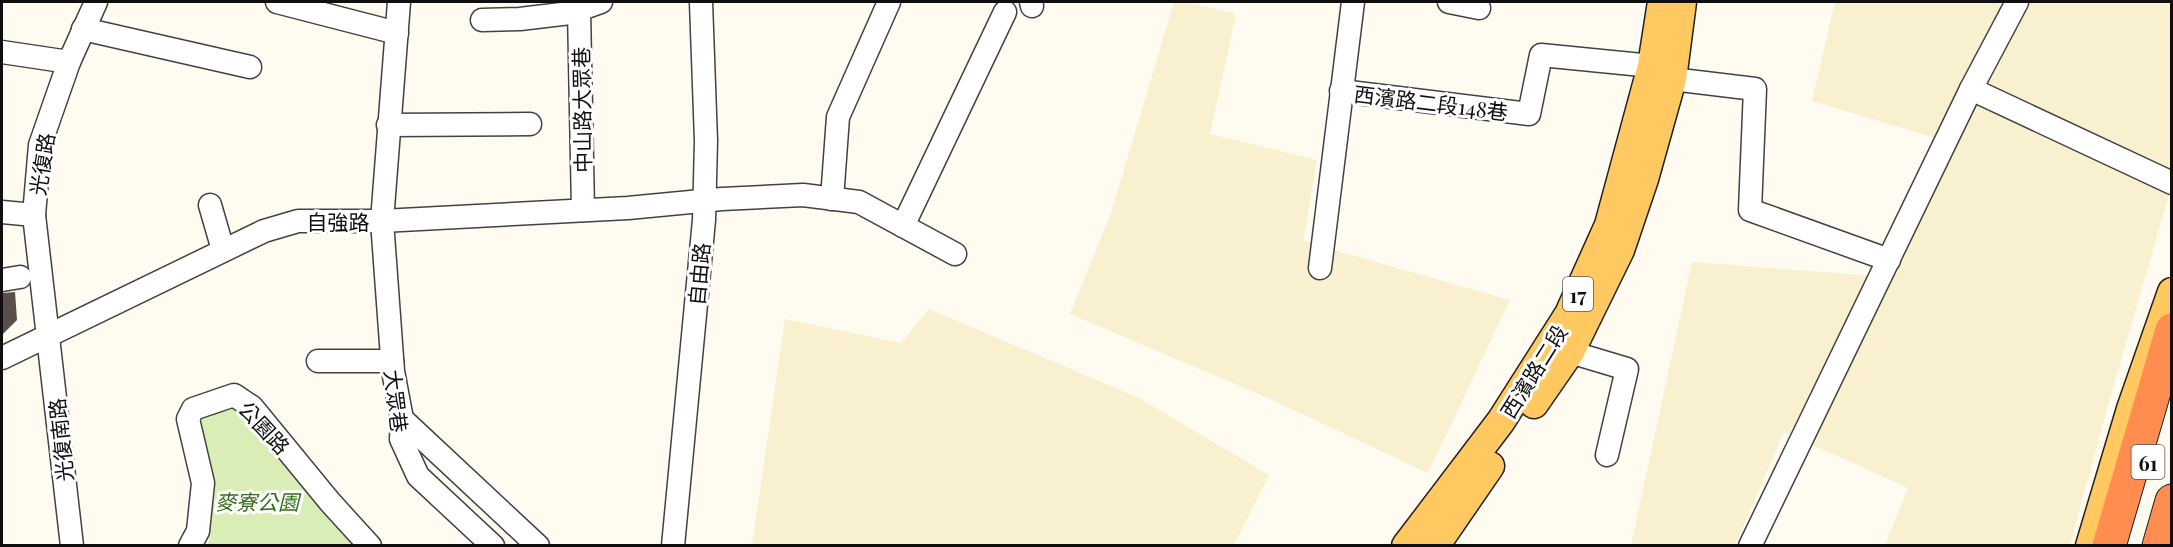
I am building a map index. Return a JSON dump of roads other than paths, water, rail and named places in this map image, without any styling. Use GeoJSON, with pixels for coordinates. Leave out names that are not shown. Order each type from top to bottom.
{"type":"FeatureCollection","features":[{"type":"Feature","properties":{"kind":"highway"},"geometry":{"type":"LineString","coordinates":[[2109,546],[2172,330]]}},
{"type":"Feature","properties":{"kind":"highway","name":"61"},"geometry":{"type":"LineString","coordinates":[[2125,546],[2172,378]]}},
{"type":"Feature","properties":{"kind":"highway","name":"61"},"geometry":{"type":"LineString","coordinates":[[2159,546],[2172,501]]}},
{"type":"Feature","properties":{"kind":"main road","name":"西濱路二段"},"geometry":{"type":"LineString","coordinates":[[1426,542],[1570,352],[1620,250],[1644,179],[1662,73],[1662,2]]}},
{"type":"Feature","properties":{"kind":"main road","name":"西濱路二段"},"geometry":{"type":"LineString","coordinates":[[1426,542],[1569,314],[1609,225],[1662,73],[1682,2]]}},
{"type":"Feature","properties":{"kind":"main road"},"geometry":{"type":"LineString","coordinates":[[2091,546],[2131,409],[2172,292]]}},
{"type":"Feature","properties":{"kind":"street","name":"光復路"},"geometry":{"type":"LineString","coordinates":[[48,335],[34,215],[40,145],[69,62],[96,2]]}},
{"type":"Feature","properties":{"kind":"street"},"geometry":{"type":"LineString","coordinates":[[277,2],[397,33]]}},
{"type":"Feature","properties":{"kind":"street"},"geometry":{"type":"LineString","coordinates":[[382,221],[399,2]]}},
{"type":"Feature","properties":{"kind":"street","name":"自由路"},"geometry":{"type":"LineString","coordinates":[[673,546],[704,200],[706,141],[701,2]]}},
{"type":"Feature","properties":{"kind":"street"},"geometry":{"type":"LineString","coordinates":[[832,199],[838,117],[889,2]]}},
{"type":"Feature","properties":{"kind":"street","name":"西濱路二段148巷"},"geometry":{"type":"LineString","coordinates":[[1320,268],[1353,2]]}},
{"type":"Feature","properties":{"kind":"street"},"geometry":{"type":"LineString","coordinates":[[1449,2],[1479,8]]}},
{"type":"Feature","properties":{"kind":"street"},"geometry":{"type":"LineString","coordinates":[[1753,544],[1971,89],[2017,2]]}},
{"type":"Feature","properties":{"kind":"street"},"geometry":{"type":"LineString","coordinates":[[482,20],[520,20],[570,13],[590,5]]}},
{"type":"Feature","properties":{"kind":"street","name":"中山路大眾巷"},"geometry":{"type":"LineString","coordinates":[[583,210],[590,5]]}},
{"type":"Feature","properties":{"kind":"street"},"geometry":{"type":"LineString","coordinates":[[903,226],[1005,12]]}},
{"type":"Feature","properties":{"kind":"street"},"geometry":{"type":"LineString","coordinates":[[83,29],[250,67]]}},
{"type":"Feature","properties":{"kind":"street"},"geometry":{"type":"LineString","coordinates":[[2,52],[69,62]]}},
{"type":"Feature","properties":{"kind":"street","name":"西濱路二段148巷"},"geometry":{"type":"LineString","coordinates":[[1341,91],[1529,114],[1541,55],[1662,73]]}},
{"type":"Feature","properties":{"kind":"street"},"geometry":{"type":"LineString","coordinates":[[1662,73],[1755,89],[1750,210],[1889,260]]}},
{"type":"Feature","properties":{"kind":"street"},"geometry":{"type":"LineString","coordinates":[[1971,89],[2172,183]]}},
{"type":"Feature","properties":{"kind":"street"},"geometry":{"type":"LineString","coordinates":[[388,124],[530,124]]}},
{"type":"Feature","properties":{"kind":"street","name":"自強路"},"geometry":{"type":"LineString","coordinates":[[2,358],[223,250],[264,231],[298,220],[382,221],[803,195],[859,202],[955,255]]}},
{"type":"Feature","properties":{"kind":"street"},"geometry":{"type":"LineString","coordinates":[[210,205],[223,250]]}},
{"type":"Feature","properties":{"kind":"street"},"geometry":{"type":"LineString","coordinates":[[2,212],[34,215]]}},
{"type":"Feature","properties":{"kind":"street","name":"大眾巷"},"geometry":{"type":"LineString","coordinates":[[382,221],[392,361],[402,419],[401,439],[418,476],[493,546]]}},
{"type":"Feature","properties":{"kind":"street","name":"光復南路"},"geometry":{"type":"LineString","coordinates":[[48,335],[72,546]]}},
{"type":"Feature","properties":{"kind":"street"},"geometry":{"type":"LineString","coordinates":[[1570,352],[1627,369],[1607,455]]}},
{"type":"Feature","properties":{"kind":"street"},"geometry":{"type":"LineString","coordinates":[[318,361],[392,361]]}},
{"type":"Feature","properties":{"kind":"street","name":"公園路"},"geometry":{"type":"LineString","coordinates":[[190,546],[198,531],[203,483],[188,419],[194,409],[234,395],[252,407],[330,502],[370,546]]}},
{"type":"Feature","properties":{"kind":"street"},"geometry":{"type":"LineString","coordinates":[[402,419],[538,546]]}},
{"type":"Feature","properties":{"kind":"park label","name":"麥寮公園"},"geometry":{"type":"Point","coordinates":[257,501]}}]}
